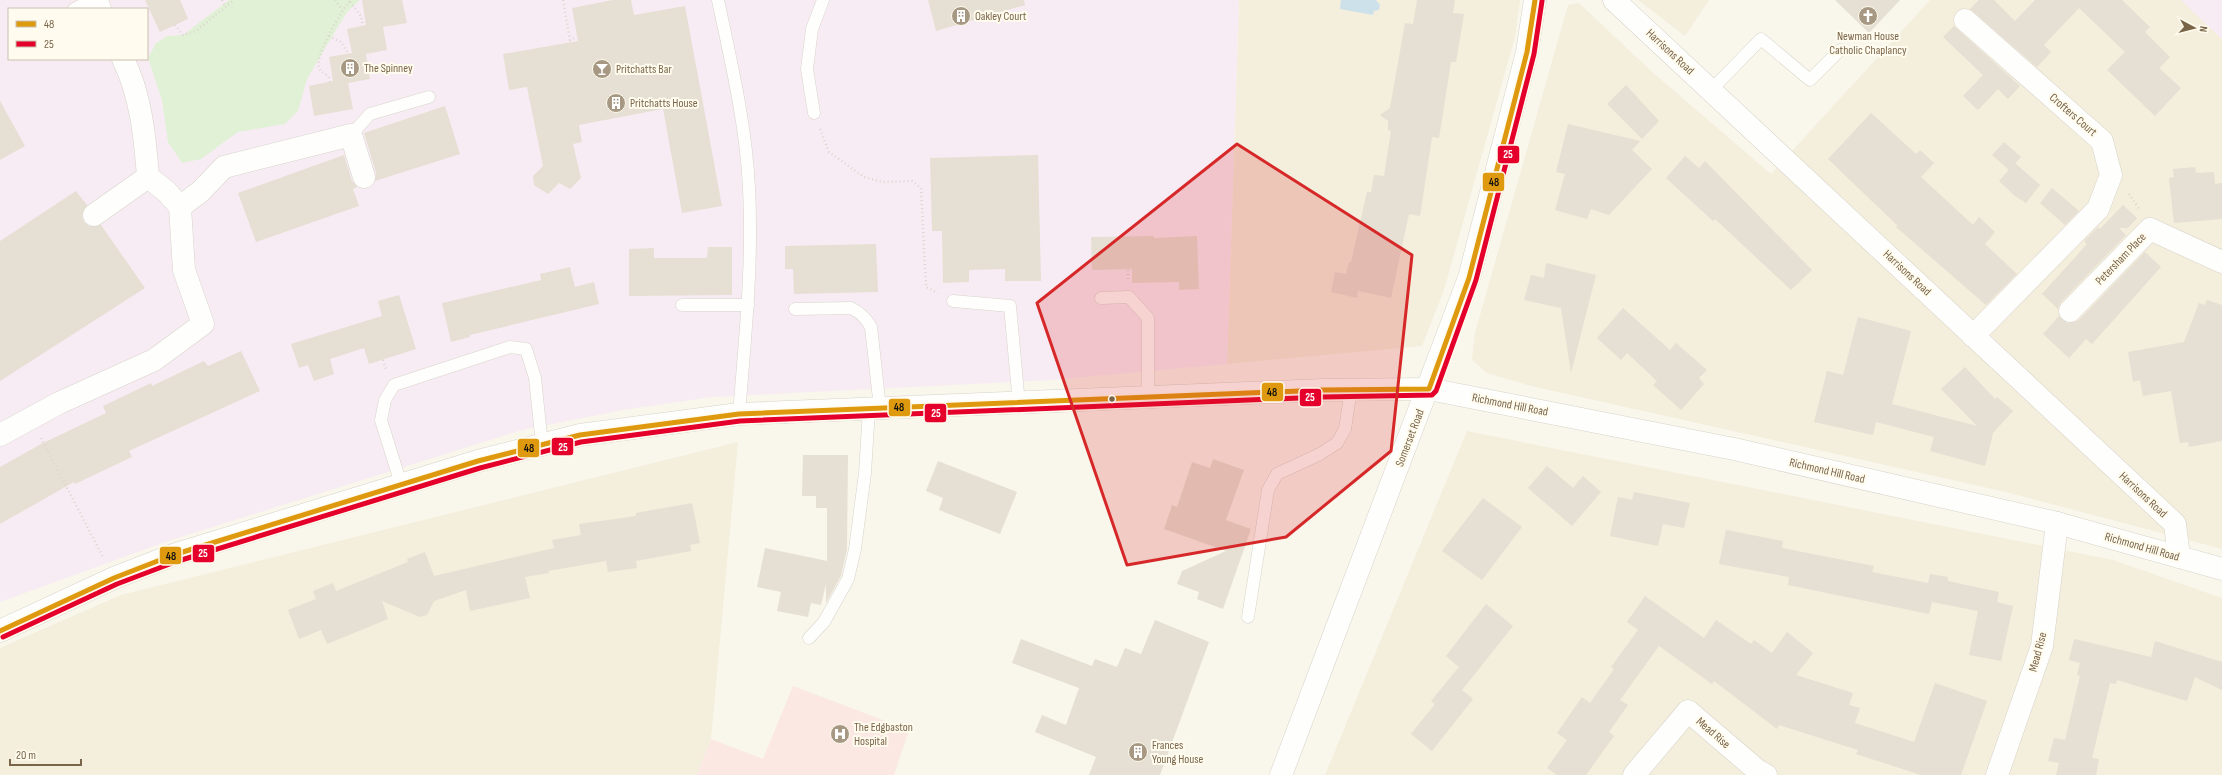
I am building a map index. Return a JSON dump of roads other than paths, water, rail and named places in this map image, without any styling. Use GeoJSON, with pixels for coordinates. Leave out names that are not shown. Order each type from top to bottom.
{"type":"FeatureCollection","features":[{"type":"Feature","properties":{"kind":"street","name":"Somerset Road"},"geometry":{"type":"LineString","coordinates":[[1281,775],[1429,389],[1469,278],[1527,52],[1535,0]]}},
{"type":"Feature","properties":{"kind":"street","name":"Harrisons Road"},"geometry":{"type":"LineString","coordinates":[[1614,0],[2175,524],[2179,557]]}},
{"type":"Feature","properties":{"kind":"street","name":"Crofters Court"},"geometry":{"type":"LineString","coordinates":[[1964,20],[2102,141],[2111,175],[2098,209],[1974,336]]}},
{"type":"Feature","properties":{"kind":"street"},"geometry":{"type":"LineString","coordinates":[[0,435],[30,418],[154,360],[203,324],[184,270],[180,207],[167,192],[148,177],[145,141],[131,74],[124,60]]}},
{"type":"Feature","properties":{"kind":"street"},"geometry":{"type":"LineString","coordinates":[[180,207],[201,190],[224,167],[351,135],[364,176]]}},
{"type":"Feature","properties":{"kind":"street"},"geometry":{"type":"LineString","coordinates":[[94,215],[148,177]]}},
{"type":"Feature","properties":{"kind":"street","name":"Petersham Place"},"geometry":{"type":"LineString","coordinates":[[2070,311],[2150,230],[2222,262]]}},
{"type":"Feature","properties":{"kind":"street","name":"Richmond Hill Road"},"geometry":{"type":"LineString","coordinates":[[0,631],[114,578],[172,554],[401,484],[580,435],[739,414],[1019,404],[1351,389],[1429,389],[1734,449],[2057,523],[2222,569]]}},
{"type":"Feature","properties":{"kind":"street","name":"Mead Rise"},"geometry":{"type":"LineString","coordinates":[[1997,775],[2042,646],[2057,523]]}},
{"type":"Feature","properties":{"kind":"street","name":"Mead Rise"},"geometry":{"type":"LineString","coordinates":[[1634,775],[1688,711],[1756,770],[1766,775]]}},
{"type":"Feature","properties":{"kind":"lane"},"geometry":{"type":"LineString","coordinates":[[76,8],[92,0]]}},
{"type":"Feature","properties":{"kind":"lane"},"geometry":{"type":"LineString","coordinates":[[718,0],[742,114],[749,187],[750,269],[739,414]]}},
{"type":"Feature","properties":{"kind":"lane"},"geometry":{"type":"LineString","coordinates":[[814,113],[807,69],[812,29],[823,0]]}},
{"type":"Feature","properties":{"kind":"lane"},"geometry":{"type":"LineString","coordinates":[[1711,90],[1761,39],[1810,80],[1840,50]]}},
{"type":"Feature","properties":{"kind":"lane"},"geometry":{"type":"LineString","coordinates":[[351,135],[370,114],[429,97]]}},
{"type":"Feature","properties":{"kind":"lane"},"geometry":{"type":"LineString","coordinates":[[1101,298],[1129,297],[1148,318],[1148,398]]}},
{"type":"Feature","properties":{"kind":"lane"},"geometry":{"type":"LineString","coordinates":[[953,301],[1010,306],[1019,404]]}},
{"type":"Feature","properties":{"kind":"lane"},"geometry":{"type":"LineString","coordinates":[[682,304],[748,305]]}},
{"type":"Feature","properties":{"kind":"lane"},"geometry":{"type":"LineString","coordinates":[[795,309],[851,308],[860,312],[865,318],[871,327],[875,409],[855,549],[848,579],[824,622],[809,638]]}},
{"type":"Feature","properties":{"kind":"lane"},"geometry":{"type":"LineString","coordinates":[[401,484],[381,420],[385,400],[394,385],[510,348],[526,349],[535,378],[542,445]]}},
{"type":"Feature","properties":{"kind":"lane"},"geometry":{"type":"LineString","coordinates":[[1248,617],[1268,490],[1277,474],[1320,454],[1337,443],[1344,429],[1351,389]]}},
{"type":"Feature","properties":{"kind":"water"},"geometry":{"type":"Polygon","coordinates":[[[1341,0],[1376,0],[1380,5],[1379,10],[1374,11],[1373,15],[1340,9],[1341,0]]]}},
{"type":"Feature","properties":{"kind":"place","name":"Oakley Court"},"geometry":{"type":"Point","coordinates":[961,16]}},
{"type":"Feature","properties":{"kind":"place","name":"Newman House Catholic Chaplancy"},"geometry":{"type":"Point","coordinates":[1868,16]}},
{"type":"Feature","properties":{"kind":"place","name":"The Spinney"},"geometry":{"type":"Point","coordinates":[350,68]}},
{"type":"Feature","properties":{"kind":"place","name":"Pritchatts Bar"},"geometry":{"type":"Point","coordinates":[602,69]}},
{"type":"Feature","properties":{"kind":"place","name":"Pritchatts House"},"geometry":{"type":"Point","coordinates":[616,103]}},
{"type":"Feature","properties":{"kind":"place","name":"The Edgbaston Hospital"},"geometry":{"type":"Point","coordinates":[840,734]}},
{"type":"Feature","properties":{"kind":"place","name":"Frances Young House"},"geometry":{"type":"Point","coordinates":[1138,752]}}]}
